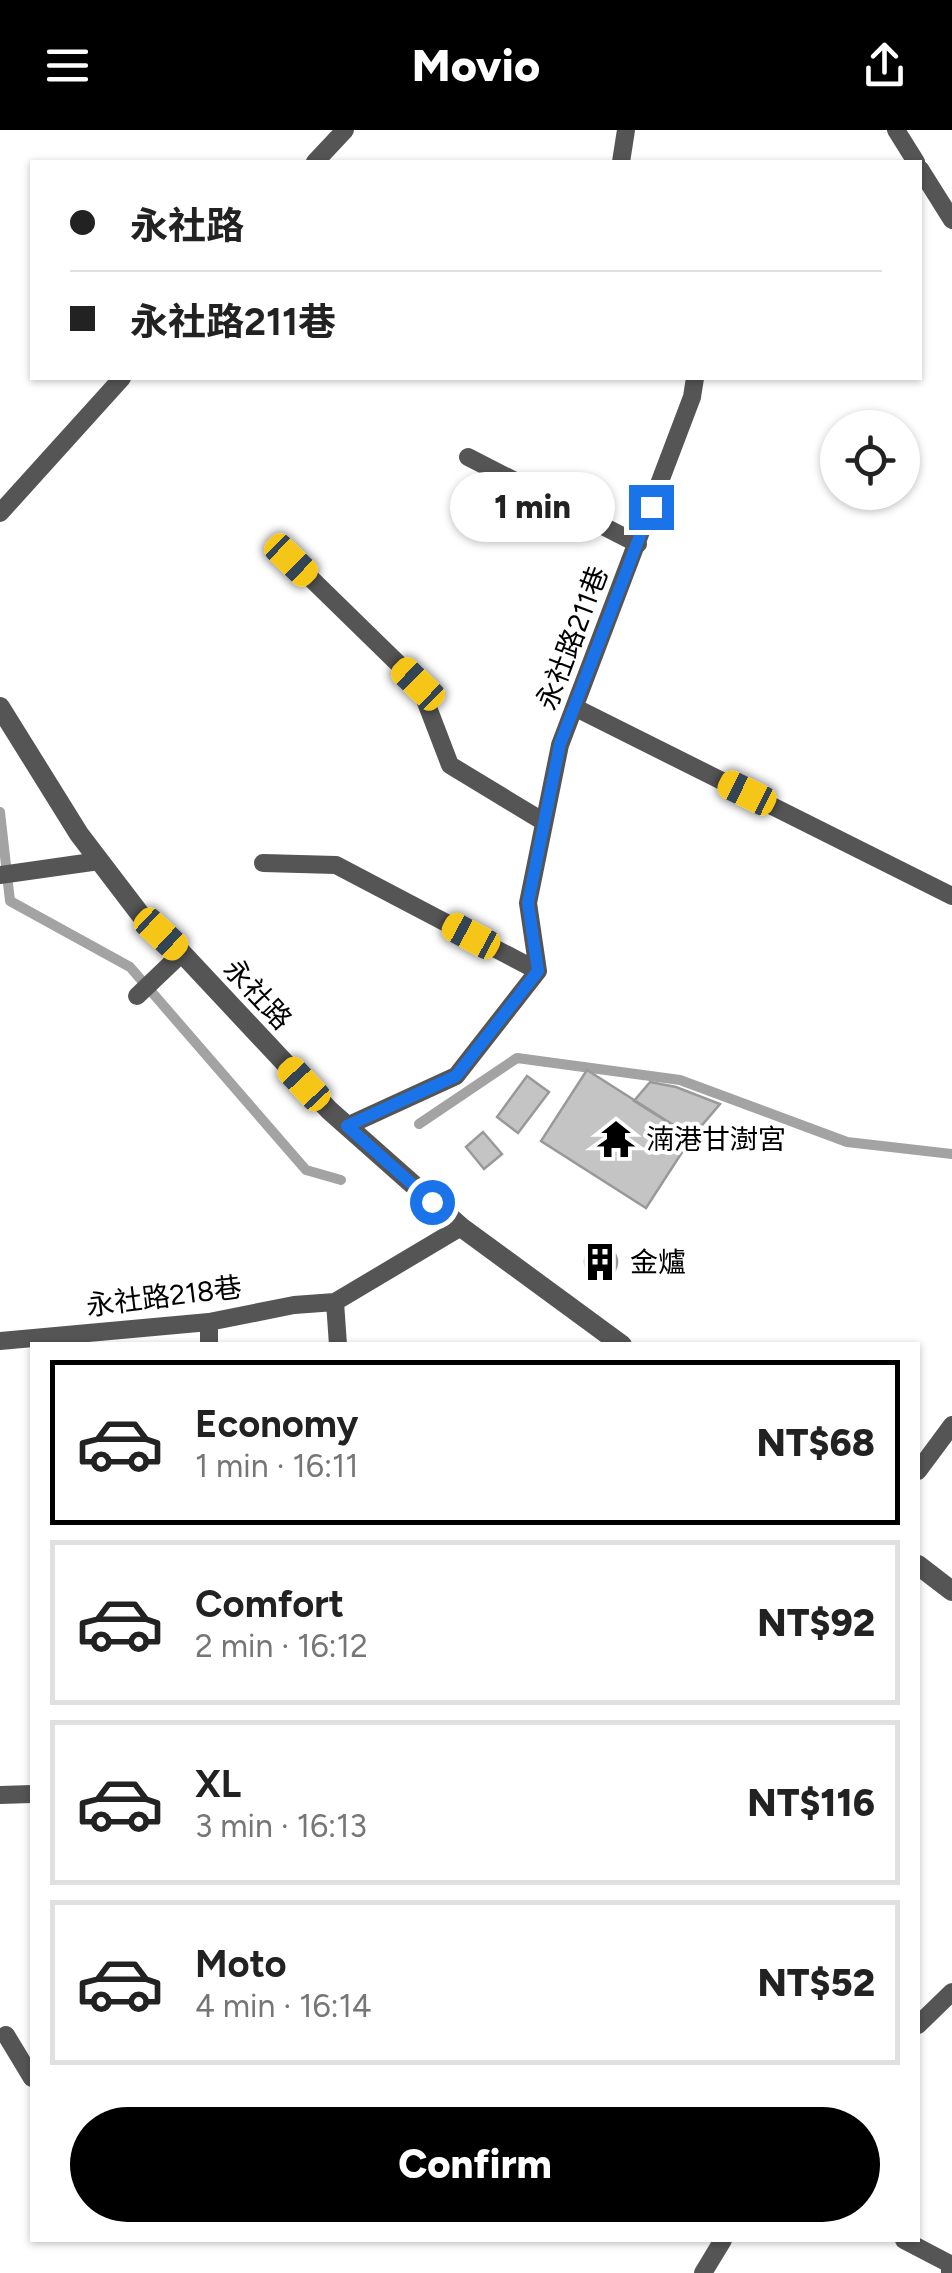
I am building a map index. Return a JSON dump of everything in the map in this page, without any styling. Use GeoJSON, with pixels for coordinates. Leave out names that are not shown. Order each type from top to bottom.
{"type":"FeatureCollection","features":[{"type":"Feature","properties":{"kind":"street","name":"永社路"},"geometry":{"type":"LineString","coordinates":[[0,708],[99,860],[140,914],[347,1126],[461,1227],[618,1342]]}},
{"type":"Feature","properties":{"kind":"street"},"geometry":{"type":"LineString","coordinates":[[920,1566],[949,1585]]}},
{"type":"Feature","properties":{"kind":"lane"},"geometry":{"type":"LineString","coordinates":[[318,160],[345,130]]}},
{"type":"Feature","properties":{"kind":"lane"},"geometry":{"type":"LineString","coordinates":[[621,160],[626,130]]}},
{"type":"Feature","properties":{"kind":"lane"},"geometry":{"type":"LineString","coordinates":[[896,130],[914,160]]}},
{"type":"Feature","properties":{"kind":"lane"},"geometry":{"type":"LineString","coordinates":[[922,172],[952,220]]}},
{"type":"Feature","properties":{"kind":"lane"},"geometry":{"type":"LineString","coordinates":[[0,513],[120,380]]}},
{"type":"Feature","properties":{"kind":"lane","name":"永社路211巷"},"geometry":{"type":"LineString","coordinates":[[538,971],[528,903],[560,744],[638,544],[692,397],[694,380]]}},
{"type":"Feature","properties":{"kind":"lane"},"geometry":{"type":"LineString","coordinates":[[468,457],[638,544]]}},
{"type":"Feature","properties":{"kind":"lane"},"geometry":{"type":"LineString","coordinates":[[291,560],[418,684],[450,765],[544,822]]}},
{"type":"Feature","properties":{"kind":"lane"},"geometry":{"type":"LineString","coordinates":[[576,708],[952,896]]}},
{"type":"Feature","properties":{"kind":"lane"},"geometry":{"type":"LineString","coordinates":[[0,875],[99,860]]}},
{"type":"Feature","properties":{"kind":"lane"},"geometry":{"type":"LineString","coordinates":[[263,864],[336,865],[538,971],[456,1076],[347,1126]]}},
{"type":"Feature","properties":{"kind":"lane"},"geometry":{"type":"LineString","coordinates":[[137,996],[182,953]]}},
{"type":"Feature","properties":{"kind":"lane"},"geometry":{"type":"LineString","coordinates":[[338,1342],[335,1302],[461,1227]]}},
{"type":"Feature","properties":{"kind":"lane","name":"永社路218巷"},"geometry":{"type":"LineString","coordinates":[[0,1341],[208,1322],[294,1305],[335,1302]]}},
{"type":"Feature","properties":{"kind":"lane"},"geometry":{"type":"LineString","coordinates":[[208,1322],[210,1342]]}},
{"type":"Feature","properties":{"kind":"lane"},"geometry":{"type":"LineString","coordinates":[[920,1468],[952,1425]]}},
{"type":"Feature","properties":{"kind":"lane"},"geometry":{"type":"LineString","coordinates":[[0,1795],[30,1794]]}},
{"type":"Feature","properties":{"kind":"lane"},"geometry":{"type":"LineString","coordinates":[[920,2023],[952,1992]]}},
{"type":"Feature","properties":{"kind":"lane"},"geometry":{"type":"LineString","coordinates":[[6,2035],[30,2075]]}},
{"type":"Feature","properties":{"kind":"lane"},"geometry":{"type":"LineString","coordinates":[[703,2273],[723,2242]]}},
{"type":"Feature","properties":{"kind":"lane"},"geometry":{"type":"LineString","coordinates":[[908,2242],[950,2264],[950,2273]]}},
{"type":"Feature","properties":{"kind":"building","name":"湳港甘澍宮"},"geometry":{"type":"Polygon","coordinates":[[[587,1070],[692,1137],[646,1208],[541,1141],[587,1070]]]}},
{"type":"Feature","properties":{"kind":"building"},"geometry":{"type":"Polygon","coordinates":[[[527,1076],[549,1092],[518,1133],[497,1117],[527,1076]]]}},
{"type":"Feature","properties":{"kind":"building"},"geometry":{"type":"Polygon","coordinates":[[[650,1082],[676,1087],[720,1104],[692,1137],[634,1101],[650,1082]]]}},
{"type":"Feature","properties":{"kind":"building"},"geometry":{"type":"Polygon","coordinates":[[[483,1132],[502,1154],[484,1169],[466,1147],[483,1132]]]}},
{"type":"Feature","properties":{"kind":"building","name":"金爐"},"geometry":{"type":"Polygon","coordinates":[[[601,1246],[612,1251],[617,1262],[612,1273],[601,1278],[590,1273],[585,1262],[590,1251],[601,1246]]]}},
{"type":"Feature","properties":{"kind":"waterway"},"geometry":{"type":"LineString","coordinates":[[0,812],[10,901],[130,967],[306,1170],[341,1180]]}},
{"type":"Feature","properties":{"kind":"waterway"},"geometry":{"type":"LineString","coordinates":[[419,1124],[517,1058],[680,1080],[847,1142],[952,1154]]}},
{"type":"Feature","properties":{"kind":"place","name":"湳港甘澍宮"},"geometry":{"type":"Point","coordinates":[616,1139]}},
{"type":"Feature","properties":{"kind":"place","name":"金爐"},"geometry":{"type":"Point","coordinates":[600,1262]}},
{"type":"Feature","properties":{"kind":"route"},"geometry":{"type":"LineString","coordinates":[[432,1202],[347,1126],[456,1076],[538,971],[528,903],[560,744],[651,507]]}}]}
